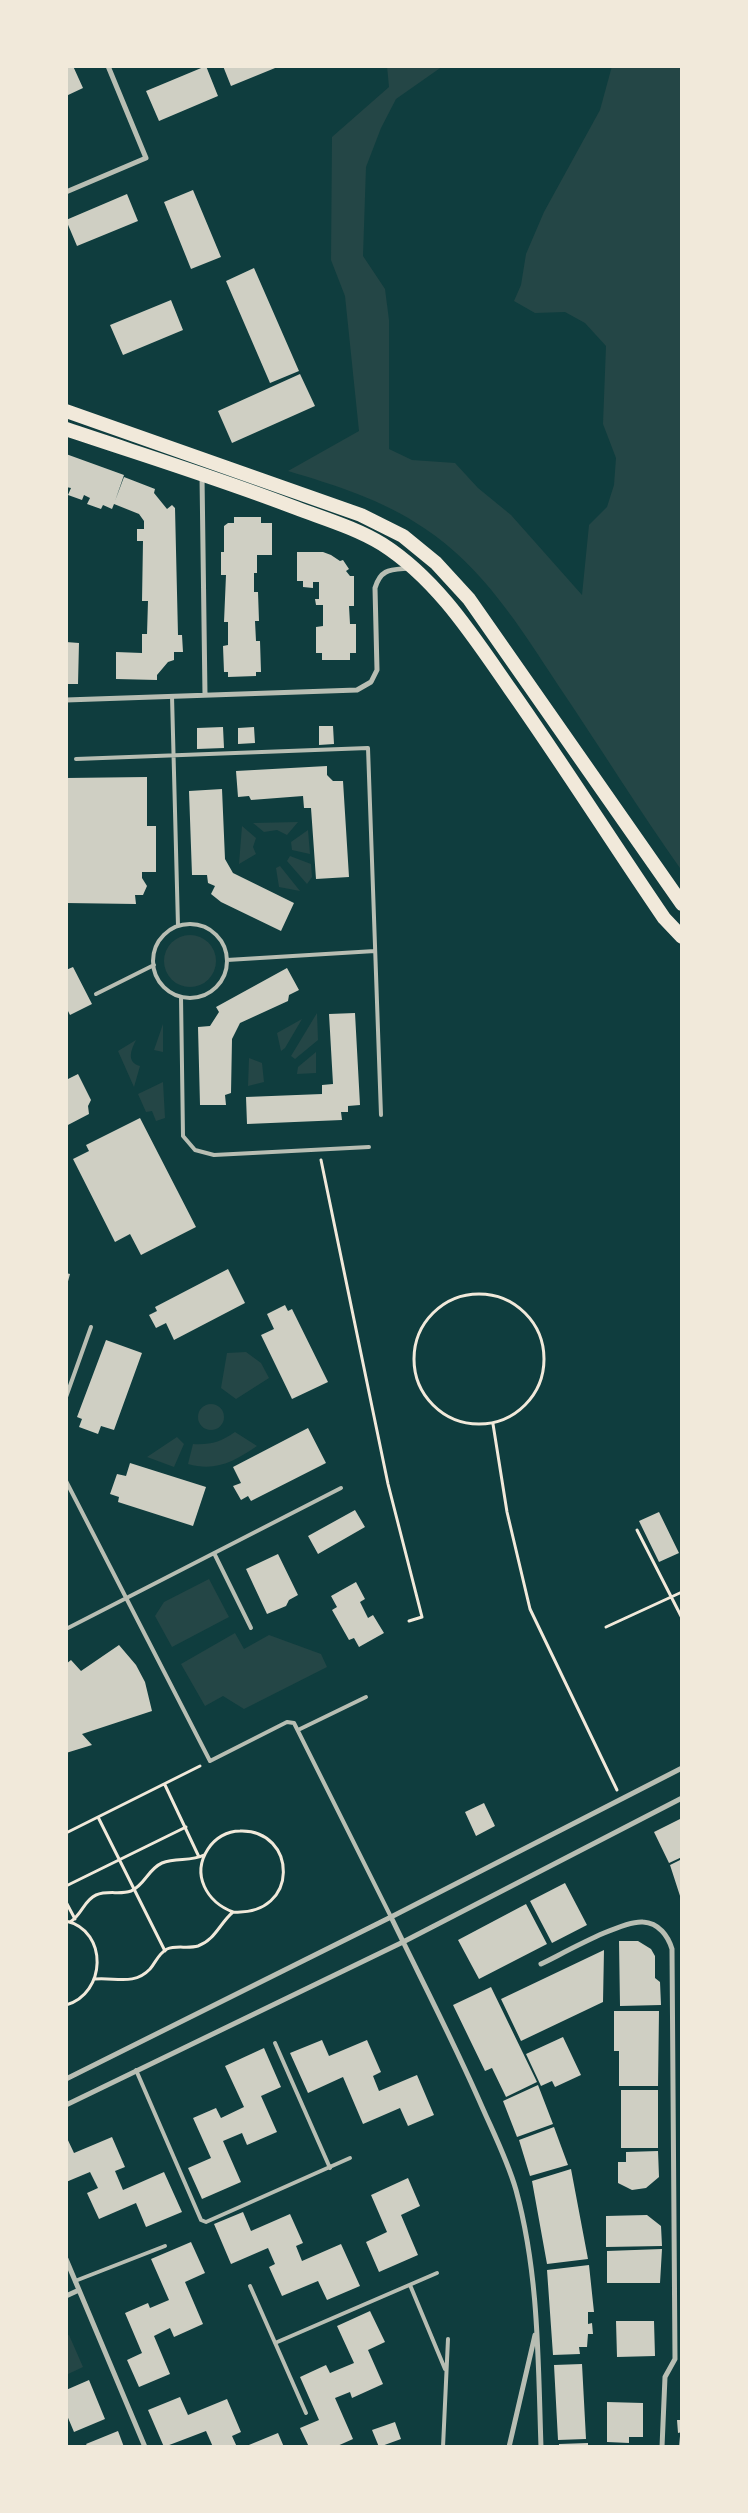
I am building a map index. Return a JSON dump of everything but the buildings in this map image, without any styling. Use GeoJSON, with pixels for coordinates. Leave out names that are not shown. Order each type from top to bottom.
{"type":"FeatureCollection","features":[{"type":"Feature","properties":{"kind":"highway"},"geometry":{"type":"LineString","coordinates":[[66,411],[361,515],[402,536],[436,563],[469,599],[682,904]]}},
{"type":"Feature","properties":{"kind":"highway"},"geometry":{"type":"LineString","coordinates":[[66,429],[202,475],[356,531],[380,543],[413,568],[434,586],[476,640],[558,758],[659,910],[682,936]]}},
{"type":"Feature","properties":{"kind":"street"},"geometry":{"type":"LineString","coordinates":[[66,192],[146,158],[108,66]]}},
{"type":"Feature","properties":{"kind":"street"},"geometry":{"type":"LineString","coordinates":[[202,475],[205,695]]}},
{"type":"Feature","properties":{"kind":"street"},"geometry":{"type":"LineString","coordinates":[[66,700],[358,690],[371,682],[377,670],[374,588],[378,577],[387,570],[413,568]]}},
{"type":"Feature","properties":{"kind":"street"},"geometry":{"type":"LineString","coordinates":[[66,2079],[391,1918],[682,1768]]}},
{"type":"Feature","properties":{"kind":"street"},"geometry":{"type":"LineString","coordinates":[[66,2105],[403,1942],[682,1798]]}},
{"type":"Feature","properties":{"kind":"street"},"geometry":{"type":"LineString","coordinates":[[391,1918],[468,2074],[502,2150],[515,2189],[529,2248],[537,2327],[540,2447]]}},
{"type":"Feature","properties":{"kind":"street"},"geometry":{"type":"LineString","coordinates":[[541,1964],[626,1924],[644,1922],[660,1928],[668,1938],[672,1949],[675,2359],[666,2377],[662,2447]]}},
{"type":"Feature","properties":{"kind":"street"},"geometry":{"type":"LineString","coordinates":[[66,2259],[145,2447]]}},
{"type":"Feature","properties":{"kind":"street"},"geometry":{"type":"LineString","coordinates":[[66,2296],[79,2290]]}},
{"type":"Feature","properties":{"kind":"street"},"geometry":{"type":"LineString","coordinates":[[508,2447],[537,2327]]}},
{"type":"Feature","properties":{"kind":"street"},"geometry":{"type":"LineString","coordinates":[[675,2359],[682,2359]]}},
{"type":"Feature","properties":{"kind":"lane"},"geometry":{"type":"LineString","coordinates":[[172,696],[178,926]]}},
{"type":"Feature","properties":{"kind":"lane"},"geometry":{"type":"LineString","coordinates":[[76,760],[368,748],[380,1115]]}},
{"type":"Feature","properties":{"kind":"lane"},"geometry":{"type":"LineString","coordinates":[[190,924],[212,930],[220,938],[228,960],[226,971],[214,990],[192,998],[181,997],[162,985],[154,965],[154,953],[159,941],[167,932],[178,926],[190,924]]}},
{"type":"Feature","properties":{"kind":"lane"},"geometry":{"type":"LineString","coordinates":[[228,960],[375,951]]}},
{"type":"Feature","properties":{"kind":"lane"},"geometry":{"type":"LineString","coordinates":[[96,994],[154,965]]}},
{"type":"Feature","properties":{"kind":"lane"},"geometry":{"type":"LineString","coordinates":[[181,997],[183,1136],[195,1150],[214,1155],[369,1147]]}},
{"type":"Feature","properties":{"kind":"lane"},"geometry":{"type":"LineString","coordinates":[[66,1397],[91,1327]]}},
{"type":"Feature","properties":{"kind":"lane"},"geometry":{"type":"LineString","coordinates":[[66,1481],[210,1761],[287,1722],[294,1723],[391,1918]]}},
{"type":"Feature","properties":{"kind":"lane"},"geometry":{"type":"LineString","coordinates":[[66,1629],[341,1488]]}},
{"type":"Feature","properties":{"kind":"lane"},"geometry":{"type":"LineString","coordinates":[[214,1554],[250,1628]]}},
{"type":"Feature","properties":{"kind":"lane"},"geometry":{"type":"LineString","coordinates":[[298,1730],[366,1697]]}},
{"type":"Feature","properties":{"kind":"lane"},"geometry":{"type":"LineString","coordinates":[[275,2043],[330,2168]]}},
{"type":"Feature","properties":{"kind":"lane"},"geometry":{"type":"LineString","coordinates":[[136,2070],[201,2220],[206,2222],[350,2158]]}},
{"type":"Feature","properties":{"kind":"lane"},"geometry":{"type":"LineString","coordinates":[[75,2281],[165,2246]]}},
{"type":"Feature","properties":{"kind":"lane"},"geometry":{"type":"LineString","coordinates":[[276,2343],[437,2273]]}},
{"type":"Feature","properties":{"kind":"lane"},"geometry":{"type":"LineString","coordinates":[[410,2284],[446,2371]]}},
{"type":"Feature","properties":{"kind":"lane"},"geometry":{"type":"LineString","coordinates":[[250,2286],[306,2413]]}},
{"type":"Feature","properties":{"kind":"lane"},"geometry":{"type":"LineString","coordinates":[[443,2447],[448,2339]]}},
{"type":"Feature","properties":{"kind":"path"},"geometry":{"type":"LineString","coordinates":[[319,1150],[388,1484],[422,1617],[409,1621]]}},
{"type":"Feature","properties":{"kind":"path"},"geometry":{"type":"LineString","coordinates":[[475,1294],[496,1296],[516,1304],[532,1320],[542,1339],[545,1361],[541,1383],[530,1402],[514,1416],[493,1424],[471,1425],[450,1418],[432,1405],[420,1388],[414,1367],[415,1346],[422,1326],[436,1310],[454,1298],[475,1294]]}},
{"type":"Feature","properties":{"kind":"path"},"geometry":{"type":"LineString","coordinates":[[493,1424],[507,1512],[530,1609],[622,1799]]}},
{"type":"Feature","properties":{"kind":"path"},"geometry":{"type":"LineString","coordinates":[[637,1530],[682,1618]]}},
{"type":"Feature","properties":{"kind":"path"},"geometry":{"type":"LineString","coordinates":[[606,1627],[682,1592]]}},
{"type":"Feature","properties":{"kind":"path"},"geometry":{"type":"LineString","coordinates":[[66,1833],[210,1761]]}},
{"type":"Feature","properties":{"kind":"path"},"geometry":{"type":"LineString","coordinates":[[166,1784],[199,1857]]}},
{"type":"Feature","properties":{"kind":"path"},"geometry":{"type":"LineString","coordinates":[[98,1817],[165,1950]]}},
{"type":"Feature","properties":{"kind":"path"},"geometry":{"type":"LineString","coordinates":[[66,1886],[186,1828]]}},
{"type":"Feature","properties":{"kind":"path"},"geometry":{"type":"LineString","coordinates":[[248,1830],[261,1834],[272,1842],[280,1853],[283,1879],[279,1891],[271,1902],[260,1910],[247,1913],[233,1912],[217,1904],[205,1890],[201,1878],[201,1866],[204,1854],[212,1843],[222,1835],[248,1830]]}},
{"type":"Feature","properties":{"kind":"path"},"geometry":{"type":"LineString","coordinates":[[68,1922],[75,1919],[94,1896],[105,1891],[129,1892],[141,1885],[148,1873],[161,1864],[199,1857],[204,1854]]}},
{"type":"Feature","properties":{"kind":"path"},"geometry":{"type":"LineString","coordinates":[[66,1902],[75,1919]]}},
{"type":"Feature","properties":{"kind":"path"},"geometry":{"type":"LineString","coordinates":[[95,1979],[130,1980],[142,1976],[165,1950],[200,1946],[212,1938],[224,1919],[233,1912]]}},
{"type":"Feature","properties":{"kind":"path"},"geometry":{"type":"LineString","coordinates":[[66,2005],[85,1994],[95,1979],[98,1969],[98,1954],[92,1941],[83,1929],[68,1922]]}},
{"type":"Feature","properties":{"kind":"shaded area"},"geometry":{"type":"Polygon","coordinates":[[[387,66],[443,66],[396,99],[381,128],[366,167],[363,256],[385,289],[389,320],[389,449],[412,460],[455,463],[478,488],[511,515],[582,595],[589,525],[607,507],[614,485],[616,458],[603,424],[606,346],[585,323],[565,312],[535,313],[514,301],[521,285],[526,254],[544,212],[600,110],[612,66],[682,66],[682,871],[514,620],[499,599],[464,561],[424,528],[392,509],[341,488],[288,471],[359,431],[345,296],[331,260],[332,137],[389,87],[387,66]]]}},
{"type":"Feature","properties":{"kind":"shaded area"},"geometry":{"type":"Polygon","coordinates":[[[298,822],[287,835],[277,830],[264,832],[253,823],[298,822]]]}},
{"type":"Feature","properties":{"kind":"shaded area"},"geometry":{"type":"Polygon","coordinates":[[[242,826],[256,838],[253,847],[256,854],[239,864],[242,826]]]}},
{"type":"Feature","properties":{"kind":"shaded area"},"geometry":{"type":"Polygon","coordinates":[[[308,830],[310,854],[292,850],[291,842],[308,830]]]}},
{"type":"Feature","properties":{"kind":"shaded area"},"geometry":{"type":"Polygon","coordinates":[[[290,856],[311,864],[312,877],[307,884],[287,861],[290,856]]]}},
{"type":"Feature","properties":{"kind":"shaded area"},"geometry":{"type":"Polygon","coordinates":[[[280,866],[300,891],[279,887],[276,868],[280,866]]]}},
{"type":"Feature","properties":{"kind":"shaded area"},"geometry":{"type":"Polygon","coordinates":[[[185,935],[195,935],[205,939],[212,946],[216,961],[212,976],[205,983],[195,987],[185,987],[175,983],[168,976],[164,966],[164,956],[168,946],[175,939],[185,935]]]}},
{"type":"Feature","properties":{"kind":"shaded area"},"geometry":{"type":"Polygon","coordinates":[[[317,1013],[318,1040],[295,1059],[291,1056],[317,1013]]]}},
{"type":"Feature","properties":{"kind":"shaded area"},"geometry":{"type":"Polygon","coordinates":[[[302,1019],[285,1048],[281,1051],[277,1033],[302,1019]]]}},
{"type":"Feature","properties":{"kind":"shaded area"},"geometry":{"type":"Polygon","coordinates":[[[163,1024],[163,1052],[154,1050],[163,1024]]]}},
{"type":"Feature","properties":{"kind":"shaded area"},"geometry":{"type":"Polygon","coordinates":[[[136,1040],[131,1052],[131,1059],[140,1066],[134,1087],[118,1051],[136,1040]]]}},
{"type":"Feature","properties":{"kind":"shaded area"},"geometry":{"type":"Polygon","coordinates":[[[316,1052],[316,1073],[297,1074],[298,1067],[316,1052]]]}},
{"type":"Feature","properties":{"kind":"shaded area"},"geometry":{"type":"Polygon","coordinates":[[[249,1058],[262,1063],[264,1082],[248,1086],[249,1058]]]}},
{"type":"Feature","properties":{"kind":"shaded area"},"geometry":{"type":"Polygon","coordinates":[[[163,1082],[165,1118],[156,1121],[152,1111],[146,1112],[138,1094],[163,1082]]]}},
{"type":"Feature","properties":{"kind":"shaded area"},"geometry":{"type":"Polygon","coordinates":[[[246,1352],[261,1363],[269,1378],[236,1399],[221,1388],[227,1353],[246,1352]]]}},
{"type":"Feature","properties":{"kind":"shaded area"},"geometry":{"type":"Polygon","coordinates":[[[211,1404],[220,1408],[224,1417],[220,1426],[211,1430],[202,1426],[198,1417],[202,1408],[211,1404]]]}},
{"type":"Feature","properties":{"kind":"shaded area"},"geometry":{"type":"Polygon","coordinates":[[[235,1432],[257,1446],[225,1464],[208,1467],[188,1464],[193,1444],[215,1442],[235,1432]]]}},
{"type":"Feature","properties":{"kind":"shaded area"},"geometry":{"type":"Polygon","coordinates":[[[177,1437],[184,1444],[174,1467],[147,1457],[177,1437]]]}},
{"type":"Feature","properties":{"kind":"shaded area"},"geometry":{"type":"Polygon","coordinates":[[[209,1579],[229,1617],[172,1647],[155,1616],[164,1602],[209,1579]]]}},
{"type":"Feature","properties":{"kind":"shaded area"},"geometry":{"type":"Polygon","coordinates":[[[235,1633],[244,1649],[269,1635],[321,1654],[327,1667],[244,1709],[223,1696],[205,1706],[181,1664],[235,1633]]]}},
{"type":"Feature","properties":{"kind":"shaded area"},"geometry":{"type":"Polygon","coordinates":[[[69,2335],[83,2367],[66,2375],[66,2336],[69,2335]]]}}]}
